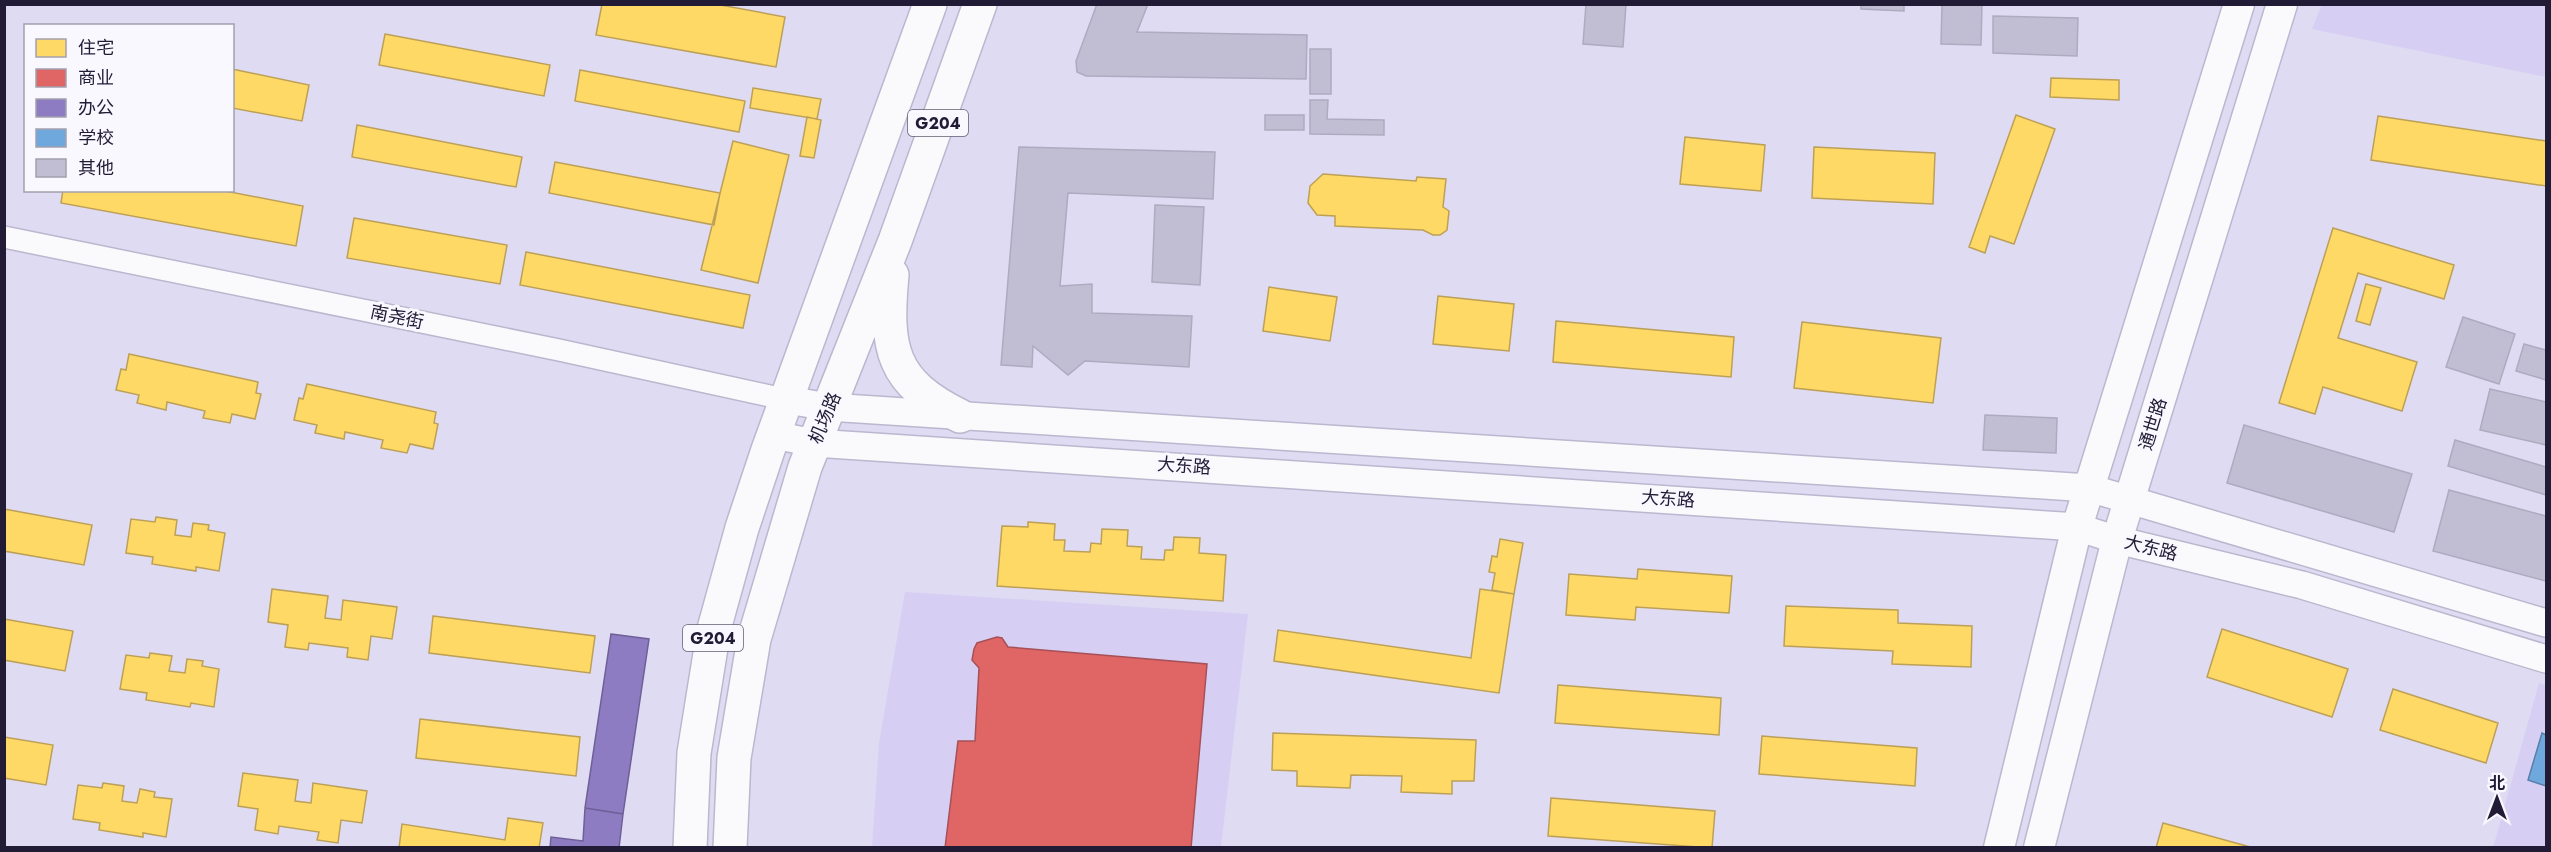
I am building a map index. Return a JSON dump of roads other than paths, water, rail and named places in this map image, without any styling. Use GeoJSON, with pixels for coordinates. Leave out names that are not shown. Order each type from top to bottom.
{"type":"FeatureCollection","features":[{"type":"Feature","properties":{"kind":"highway","name":"G204"},"geometry":{"type":"LineString","coordinates":[[788,400],[930,4]]}},
{"type":"Feature","properties":{"kind":"highway","name":"机场路"},"geometry":{"type":"LineString","coordinates":[[730,848],[734,758],[754,639],[814,443],[828,407],[838,390],[895,241],[980,4]]}},
{"type":"Feature","properties":{"kind":"highway"},"geometry":{"type":"LineString","coordinates":[[895,241],[890,308],[890,330],[894,355],[909,381],[930,401],[960,416]]}},
{"type":"Feature","properties":{"kind":"highway"},"geometry":{"type":"LineString","coordinates":[[774,435],[788,400]]}},
{"type":"Feature","properties":{"kind":"highway","name":"G204"},"geometry":{"type":"LineString","coordinates":[[690,848],[694,753],[714,629],[742,528],[774,435]]}},
{"type":"Feature","properties":{"kind":"main road"},"geometry":{"type":"LineString","coordinates":[[1999,848],[2077,527],[2239,4]]}},
{"type":"Feature","properties":{"kind":"main road","name":"通世路"},"geometry":{"type":"LineString","coordinates":[[2039,848],[2117,540],[2282,4]]}},
{"type":"Feature","properties":{"kind":"street","name":"南尧街"},"geometry":{"type":"LineString","coordinates":[[4,237],[536,345],[788,400]]}},
{"type":"Feature","properties":{"kind":"street","name":"大东路"},"geometry":{"type":"LineString","coordinates":[[788,400],[828,407],[960,416],[2089,488],[2547,623]]}},
{"type":"Feature","properties":{"kind":"street","name":"大东路"},"geometry":{"type":"LineString","coordinates":[[774,435],[814,443],[2077,527],[2117,540],[2302,585],[2547,659]]}}]}
